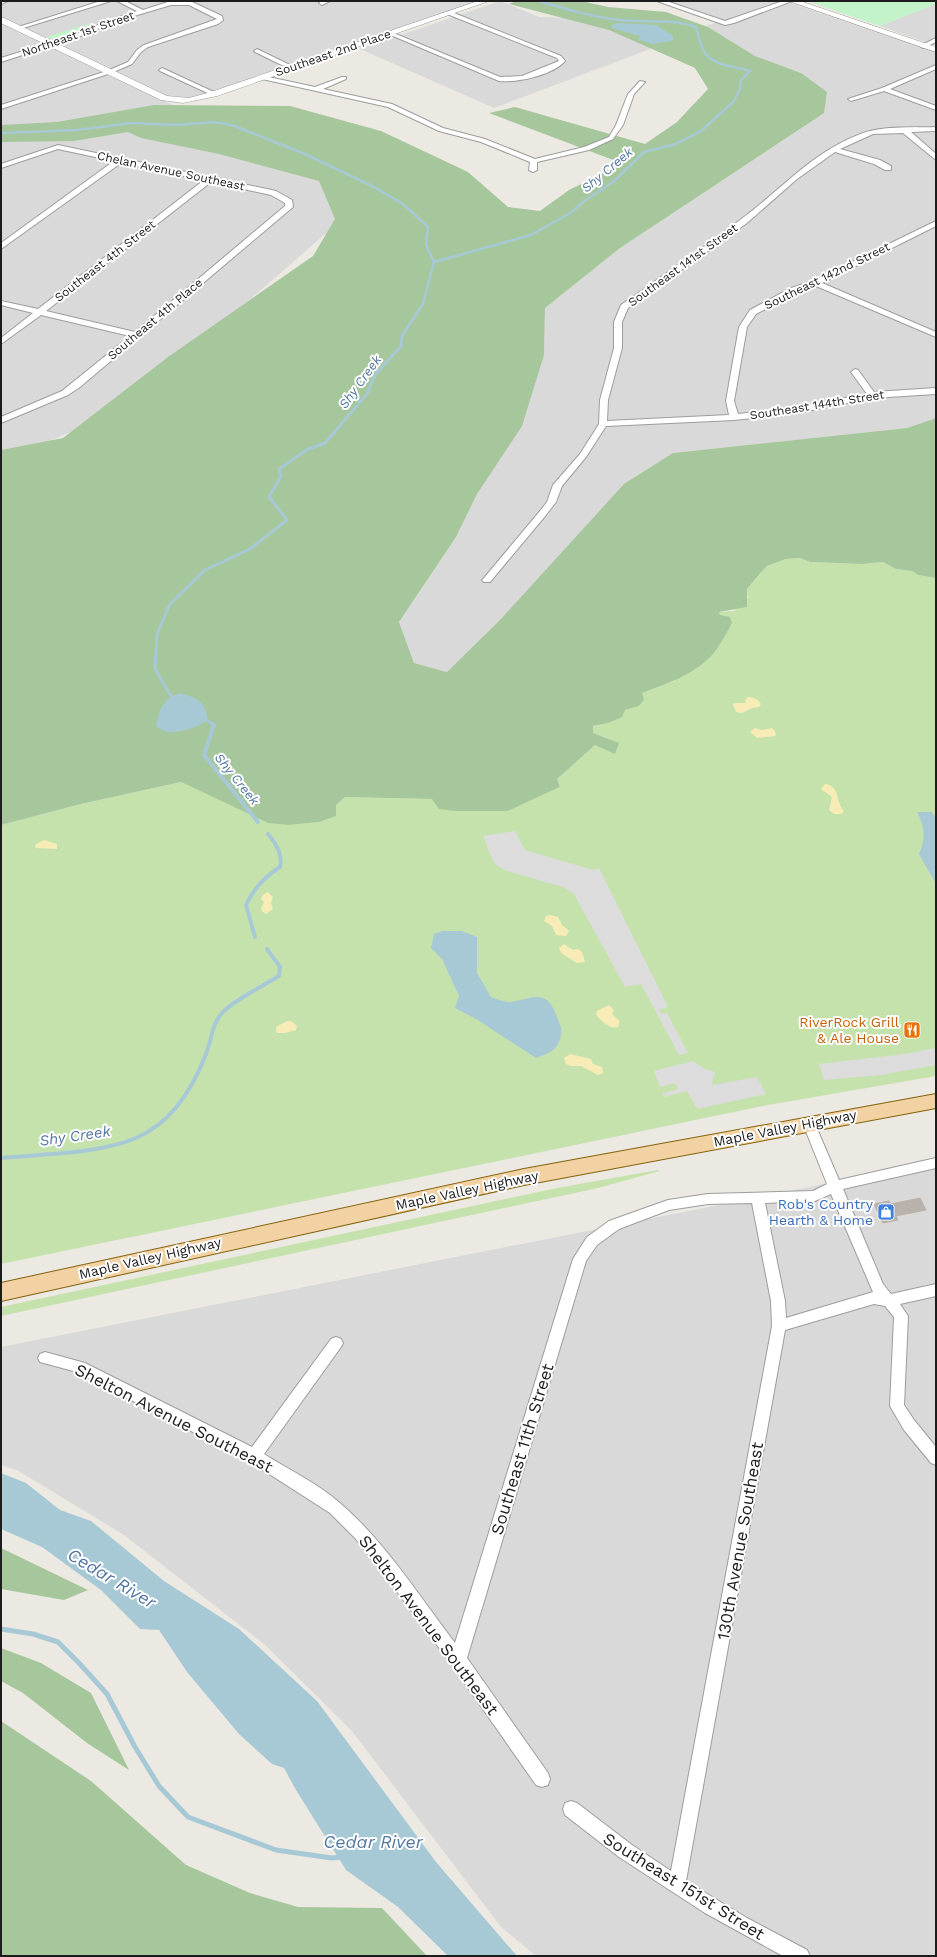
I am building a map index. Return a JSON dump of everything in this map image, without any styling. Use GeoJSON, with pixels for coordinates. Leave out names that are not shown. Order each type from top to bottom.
{"type":"FeatureCollection","features":[{"type":"Feature","properties":{"kind":"main road","name":"Maple Valley Highway"},"geometry":{"type":"LineString","coordinates":[[1,1292],[524,1177],[936,1101]]}},
{"type":"Feature","properties":{"kind":"street"},"geometry":{"type":"LineString","coordinates":[[1,2],[5,1]]}},
{"type":"Feature","properties":{"kind":"street"},"geometry":{"type":"LineString","coordinates":[[18,28],[108,1]]}},
{"type":"Feature","properties":{"kind":"street"},"geometry":{"type":"LineString","coordinates":[[120,1],[143,12]]}},
{"type":"Feature","properties":{"kind":"street","name":"Southeast 2nd Place"},"geometry":{"type":"LineString","coordinates":[[109,72],[164,98],[180,102],[196,100],[264,78],[389,33],[485,1]]}},
{"type":"Feature","properties":{"kind":"street"},"geometry":{"type":"LineString","coordinates":[[660,1],[725,23],[732,22],[789,1]]}},
{"type":"Feature","properties":{"kind":"street"},"geometry":{"type":"LineString","coordinates":[[793,1],[936,50]]}},
{"type":"Feature","properties":{"kind":"street","name":"Northeast 1st Street"},"geometry":{"type":"LineString","coordinates":[[1,60],[51,45],[143,12],[178,2],[190,3],[217,14],[220,20],[146,46],[139,51],[130,63],[109,72]]}},
{"type":"Feature","properties":{"kind":"street"},"geometry":{"type":"LineString","coordinates":[[389,33],[499,80],[507,81],[521,79],[559,64],[562,61],[559,57],[449,13]]}},
{"type":"Feature","properties":{"kind":"street"},"geometry":{"type":"LineString","coordinates":[[1,20],[109,72]]}},
{"type":"Feature","properties":{"kind":"street"},"geometry":{"type":"LineString","coordinates":[[923,46],[936,40]]}},
{"type":"Feature","properties":{"kind":"street"},"geometry":{"type":"LineString","coordinates":[[257,51],[292,68]]}},
{"type":"Feature","properties":{"kind":"street"},"geometry":{"type":"LineString","coordinates":[[851,100],[936,67]]}},
{"type":"Feature","properties":{"kind":"street"},"geometry":{"type":"LineString","coordinates":[[162,70],[214,94]]}},
{"type":"Feature","properties":{"kind":"street"},"geometry":{"type":"LineString","coordinates":[[1,107],[109,72]]}},
{"type":"Feature","properties":{"kind":"street"},"geometry":{"type":"LineString","coordinates":[[264,78],[390,105],[441,130],[484,140],[534,161],[583,149],[611,138],[615,134],[626,104],[634,90],[642,82]]}},
{"type":"Feature","properties":{"kind":"street"},"geometry":{"type":"LineString","coordinates":[[316,89],[344,78]]}},
{"type":"Feature","properties":{"kind":"street"},"geometry":{"type":"LineString","coordinates":[[884,88],[936,108]]}},
{"type":"Feature","properties":{"kind":"street"},"geometry":{"type":"LineString","coordinates":[[905,131],[936,128]]}},
{"type":"Feature","properties":{"kind":"street","name":"Southeast 141st Street"},"geometry":{"type":"LineString","coordinates":[[603,424],[604,400],[618,348],[618,322],[624,307],[744,221],[794,177],[834,149],[860,136],[883,131],[905,131]]}},
{"type":"Feature","properties":{"kind":"street"},"geometry":{"type":"LineString","coordinates":[[905,131],[936,158]]}},
{"type":"Feature","properties":{"kind":"street","name":"Chelan Avenue Southeast"},"geometry":{"type":"LineString","coordinates":[[1,166],[58,147],[273,193],[284,198]]}},
{"type":"Feature","properties":{"kind":"street"},"geometry":{"type":"LineString","coordinates":[[834,149],[877,162],[888,168]]}},
{"type":"Feature","properties":{"kind":"street"},"geometry":{"type":"LineString","coordinates":[[1,247],[119,161]]}},
{"type":"Feature","properties":{"kind":"street"},"geometry":{"type":"LineString","coordinates":[[534,161],[534,170]]}},
{"type":"Feature","properties":{"kind":"street","name":"Southeast 4th Street"},"geometry":{"type":"LineString","coordinates":[[1,342],[209,180]]}},
{"type":"Feature","properties":{"kind":"street","name":"Southeast 4th Place"},"geometry":{"type":"LineString","coordinates":[[1,420],[71,389],[289,207],[289,202],[284,198]]}},
{"type":"Feature","properties":{"kind":"street","name":"Southeast 142nd Street"},"geometry":{"type":"LineString","coordinates":[[734,418],[730,401],[743,327],[753,312],[794,290],[816,283],[936,222]]}},
{"type":"Feature","properties":{"kind":"street"},"geometry":{"type":"LineString","coordinates":[[816,283],[936,335]]}},
{"type":"Feature","properties":{"kind":"street"},"geometry":{"type":"LineString","coordinates":[[1,303],[135,335]]}},
{"type":"Feature","properties":{"kind":"street"},"geometry":{"type":"LineString","coordinates":[[855,372],[872,395]]}},
{"type":"Feature","properties":{"kind":"street","name":"Southeast 144th Street"},"geometry":{"type":"LineString","coordinates":[[603,424],[734,418],[797,410],[872,395],[936,392]]}},
{"type":"Feature","properties":{"kind":"street"},"geometry":{"type":"LineString","coordinates":[[487,580],[543,513],[551,502],[558,485],[583,455],[603,424]]}},
{"type":"Feature","properties":{"kind":"street"},"geometry":{"type":"LineString","coordinates":[[809,1124],[877,1287],[881,1294],[897,1309],[901,1316],[897,1406],[909,1425],[936,1458]]}},
{"type":"Feature","properties":{"kind":"street"},"geometry":{"type":"LineString","coordinates":[[758,1197],[815,1196],[835,1186],[936,1163]]}},
{"type":"Feature","properties":{"kind":"street","name":"Southeast 11th Street"},"geometry":{"type":"LineString","coordinates":[[458,1660],[580,1259],[592,1240],[614,1225],[668,1205],[708,1199],[758,1197]]}},
{"type":"Feature","properties":{"kind":"street","name":"130th Avenue Southeast"},"geometry":{"type":"LineString","coordinates":[[677,1885],[779,1326],[778,1301],[758,1197]]}},
{"type":"Feature","properties":{"kind":"street"},"geometry":{"type":"LineString","coordinates":[[779,1326],[874,1298],[888,1301],[936,1290]]}},
{"type":"Feature","properties":{"kind":"street"},"geometry":{"type":"LineString","coordinates":[[254,1456],[336,1343]]}},
{"type":"Feature","properties":{"kind":"street","name":"Shelton Avenue Southeast"},"geometry":{"type":"LineString","coordinates":[[45,1358],[80,1367],[254,1456],[314,1493],[345,1518],[392,1572],[458,1660],[542,1778]]}},
{"type":"Feature","properties":{"kind":"street","name":"Southeast 151st Street"},"geometry":{"type":"LineString","coordinates":[[571,1809],[604,1836],[677,1885],[746,1928],[801,1956]]}},
{"type":"Feature","properties":{"kind":"shaded area"},"geometry":{"type":"Polygon","coordinates":[[[1,1],[478,1],[196,99],[175,100],[1,19],[1,1]]]}},
{"type":"Feature","properties":{"kind":"shaded area"},"geometry":{"type":"Polygon","coordinates":[[[500,1],[539,17],[657,21],[690,34],[494,108],[360,49],[500,1]]]}},
{"type":"Feature","properties":{"kind":"shaded area"},"geometry":{"type":"Polygon","coordinates":[[[663,1],[785,1],[936,53],[936,418],[907,428],[673,453],[447,672],[414,663],[399,622],[456,537],[544,355],[545,308],[620,248],[704,191],[801,73],[755,56],[706,26],[718,22],[663,1]]]}},
{"type":"Feature","properties":{"kind":"shaded area"},"geometry":{"type":"Polygon","coordinates":[[[936,4],[936,46],[880,26],[910,14],[936,4]]]}},
{"type":"Feature","properties":{"kind":"shaded area"},"geometry":{"type":"Polygon","coordinates":[[[1,23],[177,107],[353,181],[354,209],[123,410],[1,461],[1,23]]]}},
{"type":"Feature","properties":{"kind":"shaded area"},"geometry":{"type":"Polygon","coordinates":[[[515,831],[525,850],[593,870],[599,868],[668,1007],[659,1010],[661,1014],[667,1013],[688,1053],[679,1055],[641,984],[625,987],[574,894],[563,887],[507,871],[499,867],[493,861],[483,836],[515,831]]]}},
{"type":"Feature","properties":{"kind":"shaded area"},"geometry":{"type":"Polygon","coordinates":[[[936,1048],[936,1065],[881,1075],[824,1080],[819,1064],[905,1054],[936,1048]]]}},
{"type":"Feature","properties":{"kind":"shaded area"},"geometry":{"type":"Polygon","coordinates":[[[693,1061],[705,1069],[715,1072],[712,1085],[757,1077],[766,1094],[697,1109],[687,1091],[664,1097],[663,1093],[678,1089],[675,1083],[660,1087],[654,1071],[693,1061]]]}},
{"type":"Feature","properties":{"kind":"shaded area"},"geometry":{"type":"Polygon","coordinates":[[[936,1162],[936,1956],[536,1956],[501,1927],[352,1731],[264,1644],[124,1535],[17,1470],[1,1465],[1,1347],[936,1162]]]}},
{"type":"Feature","properties":{"kind":"green space"},"geometry":{"type":"Polygon","coordinates":[[[516,1],[581,1],[608,7],[666,12],[708,27],[755,56],[801,73],[827,92],[824,113],[620,248],[545,308],[544,355],[522,426],[477,494],[456,537],[399,622],[414,663],[447,672],[500,620],[624,484],[673,453],[907,428],[936,418],[936,578],[918,575],[912,571],[896,569],[883,562],[862,564],[810,562],[800,558],[786,559],[767,566],[747,589],[747,607],[719,612],[720,615],[730,617],[732,623],[718,648],[705,662],[679,678],[642,693],[644,700],[639,706],[625,710],[622,717],[608,723],[593,726],[593,733],[619,743],[615,754],[595,745],[557,779],[560,787],[508,811],[455,811],[439,809],[432,799],[345,797],[336,805],[336,816],[319,822],[288,825],[268,823],[181,782],[81,804],[1,825],[1,450],[63,438],[168,357],[313,256],[335,219],[319,181],[219,154],[141,138],[128,132],[74,141],[1,142],[1,125],[57,122],[154,105],[290,106],[381,131],[468,172],[508,207],[540,211],[569,190],[611,169],[616,161],[489,113],[515,107],[645,144],[677,122],[708,89],[695,68],[609,30],[509,4],[516,1]]]}},
{"type":"Feature","properties":{"kind":"green space"},"geometry":{"type":"Polygon","coordinates":[[[807,1],[936,1],[936,4],[880,26],[807,1]]]}},
{"type":"Feature","properties":{"kind":"green space"},"geometry":{"type":"Polygon","coordinates":[[[88,24],[90,25],[63,38],[57,39],[46,37],[88,24]]]}},
{"type":"Feature","properties":{"kind":"green space"},"geometry":{"type":"Polygon","coordinates":[[[800,558],[810,562],[862,564],[883,562],[896,569],[912,571],[918,575],[936,578],[936,1076],[768,1105],[1,1264],[1,825],[81,804],[181,782],[268,822],[287,825],[319,822],[344,797],[433,799],[508,811],[560,787],[557,779],[595,745],[607,738],[593,733],[593,726],[608,723],[625,710],[639,706],[644,700],[641,693],[674,681],[719,615],[719,612],[734,611],[748,598],[747,589],[767,566],[786,559],[800,558]]]}},
{"type":"Feature","properties":{"kind":"green space"},"geometry":{"type":"Polygon","coordinates":[[[658,1170],[660,1171],[598,1188],[1,1316],[1,1307],[557,1188],[658,1170]]]}},
{"type":"Feature","properties":{"kind":"green space"},"geometry":{"type":"Polygon","coordinates":[[[1,1548],[88,1590],[64,1600],[1,1589],[1,1548]]]}},
{"type":"Feature","properties":{"kind":"green space"},"geometry":{"type":"Polygon","coordinates":[[[1,1648],[41,1663],[91,1693],[129,1770],[87,1743],[23,1693],[1,1681],[1,1648]]]}},
{"type":"Feature","properties":{"kind":"green space"},"geometry":{"type":"Polygon","coordinates":[[[1,1721],[91,1781],[186,1865],[250,1893],[298,1907],[382,1908],[427,1956],[1,1956],[1,1721]]]}},
{"type":"Feature","properties":{"kind":"sand"},"geometry":{"type":"Polygon","coordinates":[[[748,697],[754,698],[758,701],[761,704],[759,707],[752,708],[742,713],[736,712],[733,705],[734,703],[746,703],[745,700],[748,697]]]}},
{"type":"Feature","properties":{"kind":"sand"},"geometry":{"type":"Polygon","coordinates":[[[755,728],[762,730],[772,728],[775,731],[776,736],[757,738],[750,732],[755,728]]]}},
{"type":"Feature","properties":{"kind":"sand"},"geometry":{"type":"Polygon","coordinates":[[[825,784],[830,785],[836,791],[839,803],[844,811],[841,814],[834,814],[829,810],[832,797],[821,789],[825,784]]]}},
{"type":"Feature","properties":{"kind":"sand"},"geometry":{"type":"Polygon","coordinates":[[[44,840],[57,844],[57,849],[35,848],[36,844],[44,840]]]}},
{"type":"Feature","properties":{"kind":"sand"},"geometry":{"type":"Polygon","coordinates":[[[268,892],[273,897],[271,903],[273,909],[266,914],[261,908],[264,902],[261,899],[263,895],[268,892]]]}},
{"type":"Feature","properties":{"kind":"sand"},"geometry":{"type":"Polygon","coordinates":[[[550,915],[558,917],[562,925],[569,931],[566,936],[556,935],[552,926],[544,921],[546,916],[550,915]]]}},
{"type":"Feature","properties":{"kind":"sand"},"geometry":{"type":"Polygon","coordinates":[[[564,944],[573,950],[578,949],[582,952],[585,962],[577,963],[561,953],[559,948],[564,944]]]}},
{"type":"Feature","properties":{"kind":"sand"},"geometry":{"type":"Polygon","coordinates":[[[609,1005],[614,1010],[612,1014],[620,1021],[618,1027],[615,1028],[603,1022],[596,1015],[597,1011],[609,1005]]]}},
{"type":"Feature","properties":{"kind":"sand"},"geometry":{"type":"Polygon","coordinates":[[[287,1021],[291,1021],[297,1026],[296,1030],[285,1033],[277,1033],[276,1027],[287,1021]]]}},
{"type":"Feature","properties":{"kind":"sand"},"geometry":{"type":"Polygon","coordinates":[[[570,1054],[591,1059],[593,1064],[602,1067],[603,1073],[598,1075],[581,1066],[571,1066],[566,1064],[564,1058],[570,1054]]]}},
{"type":"Feature","properties":{"kind":"water"},"geometry":{"type":"Polygon","coordinates":[[[619,23],[656,25],[673,36],[673,41],[652,44],[638,39],[640,36],[612,28],[612,25],[619,23]]]}},
{"type":"Feature","properties":{"kind":"water"},"geometry":{"type":"Polygon","coordinates":[[[180,693],[191,696],[199,701],[205,709],[207,720],[188,729],[177,732],[167,732],[156,726],[160,710],[170,698],[180,693]]]}},
{"type":"Feature","properties":{"kind":"water"},"geometry":{"type":"Polygon","coordinates":[[[917,812],[932,812],[936,819],[936,884],[919,854],[923,843],[924,833],[922,823],[917,812]]]}},
{"type":"Feature","properties":{"kind":"water"},"geometry":{"type":"Polygon","coordinates":[[[442,931],[462,931],[477,937],[477,973],[491,997],[507,1002],[538,997],[548,1001],[553,1007],[562,1030],[560,1040],[553,1050],[536,1058],[476,1019],[455,1008],[459,996],[442,959],[431,948],[434,934],[442,931]]]}},
{"type":"Feature","properties":{"kind":"water","name":"Cedar River"},"geometry":{"type":"Polygon","coordinates":[[[1,1473],[26,1483],[60,1510],[91,1521],[164,1581],[239,1629],[317,1701],[436,1862],[517,1956],[448,1956],[398,1907],[346,1870],[284,1768],[272,1764],[239,1734],[187,1672],[159,1630],[140,1629],[101,1590],[42,1547],[1,1529],[1,1473]]]}},
{"type":"Feature","properties":{"kind":"building"},"geometry":{"type":"Polygon","coordinates":[[[920,1198],[926,1210],[896,1216],[898,1220],[883,1223],[874,1204],[889,1201],[891,1204],[920,1198]]]}},
{"type":"Feature","properties":{"kind":"waterway","name":"Shy Creek"},"geometry":{"type":"LineString","coordinates":[[434,262],[531,235],[572,212],[583,202],[613,182],[644,152],[676,144],[701,131],[734,101],[740,89],[741,80],[750,71],[721,64],[710,58],[702,48],[696,27],[687,24],[610,19],[539,1]]}},
{"type":"Feature","properties":{"kind":"waterway"},"geometry":{"type":"LineString","coordinates":[[1,133],[77,130],[131,123],[177,125],[214,122],[232,125],[305,154],[372,186],[403,204],[428,227],[426,245],[434,262]]}},
{"type":"Feature","properties":{"kind":"waterway","name":"Shy Creek"},"geometry":{"type":"LineString","coordinates":[[416,314],[423,304],[434,262]]}},
{"type":"Feature","properties":{"kind":"waterway","name":"Shy Creek"},"geometry":{"type":"LineString","coordinates":[[175,698],[171,696],[155,669],[157,634],[170,604],[205,570],[250,549],[287,520],[269,497],[281,476],[279,469],[308,449],[325,443],[367,394],[375,375],[401,346],[402,336],[417,313]]}},
{"type":"Feature","properties":{"kind":"waterway","name":"Shy Creek"},"geometry":{"type":"LineString","coordinates":[[204,718],[212,724]]}},
{"type":"Feature","properties":{"kind":"waterway","name":"Shy Creek"},"geometry":{"type":"LineString","coordinates":[[211,723],[214,725],[204,755],[258,822]]}},
{"type":"Feature","properties":{"kind":"waterway","name":"Shy Creek"},"geometry":{"type":"LineString","coordinates":[[255,937],[246,905],[256,888],[264,879],[280,867],[281,862],[280,853],[268,834]]}},
{"type":"Feature","properties":{"kind":"waterway","name":"Shy Creek"},"geometry":{"type":"LineString","coordinates":[[1,1158],[70,1152],[105,1147],[136,1138],[160,1123],[179,1103],[201,1067],[217,1019],[221,1014],[237,1001],[279,976],[280,967],[267,949]]}},
{"type":"Feature","properties":{"kind":"waterway"},"geometry":{"type":"LineString","coordinates":[[1,1629],[33,1634],[58,1642],[79,1663],[107,1694],[135,1747],[159,1786],[188,1817],[276,1850],[332,1858],[342,1857]]}},
{"type":"Feature","properties":{"kind":"place","name":"RiverRock Grill & Ale House"},"geometry":{"type":"Point","coordinates":[912,1030]}},
{"type":"Feature","properties":{"kind":"place","name":"Rob's Country Hearth & Home"},"geometry":{"type":"Point","coordinates":[886,1212]}}]}
